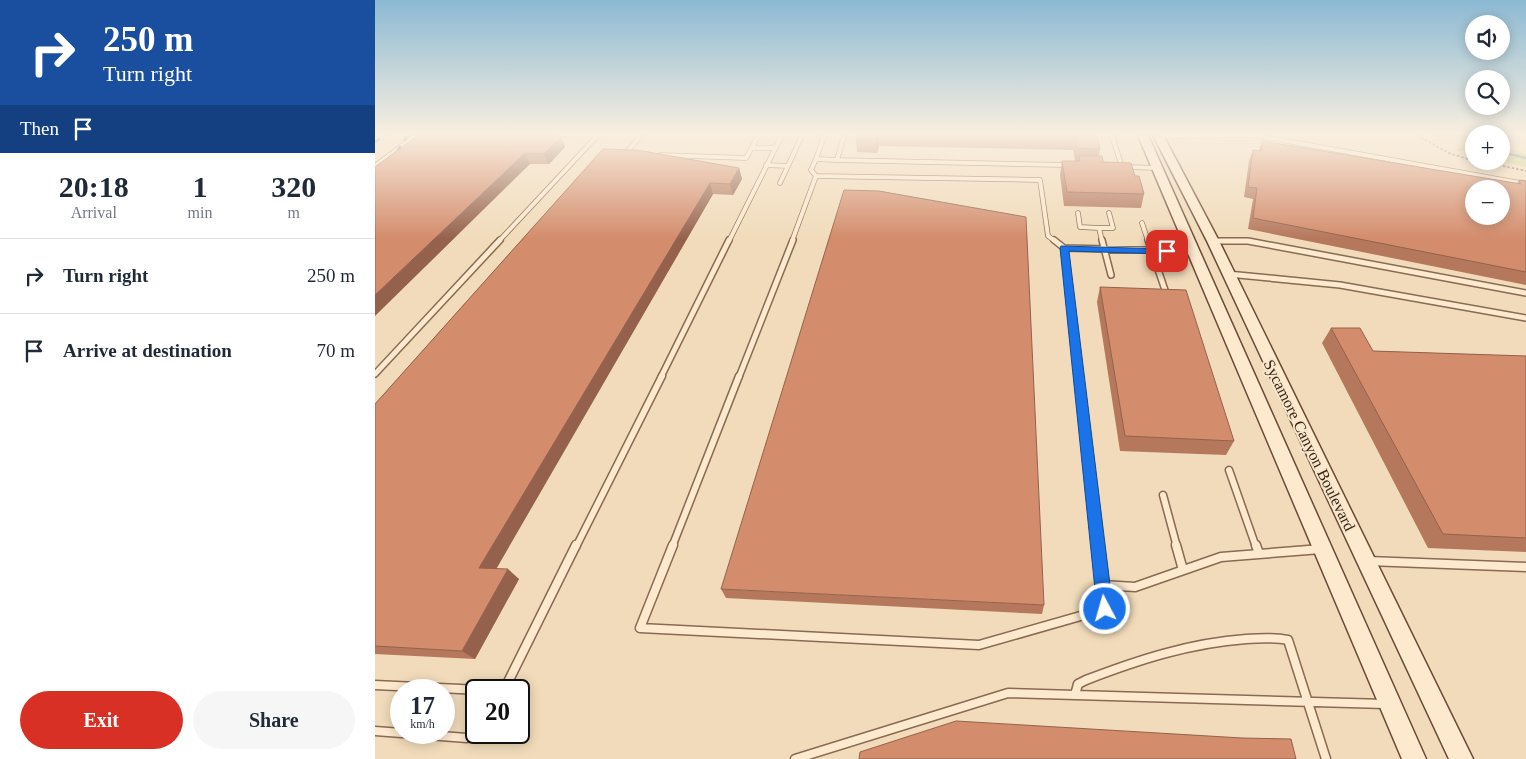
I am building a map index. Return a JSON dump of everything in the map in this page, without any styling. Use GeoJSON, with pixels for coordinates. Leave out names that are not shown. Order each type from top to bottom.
{"type":"FeatureCollection","features":[{"type":"Feature","properties":{"kind":"main road","name":"Sycamore Canyon Boulevard"},"geometry":{"type":"LineString","coordinates":[[1159,168],[1414,759]]}},
{"type":"Feature","properties":{"kind":"main road","name":"Sycamore Canyon Boulevard"},"geometry":{"type":"LineString","coordinates":[[1175,168],[1213,242],[1461,759]]}},
{"type":"Feature","properties":{"kind":"lane"},"geometry":{"type":"LineString","coordinates":[[375,374],[567,168]]}},
{"type":"Feature","properties":{"kind":"lane"},"geometry":{"type":"LineString","coordinates":[[509,679],[764,168]]}},
{"type":"Feature","properties":{"kind":"lane"},"geometry":{"type":"LineString","coordinates":[[780,183],[787,168]]}},
{"type":"Feature","properties":{"kind":"lane"},"geometry":{"type":"LineString","coordinates":[[812,168],[816,176],[1040,180],[1047,236],[1064,248],[1150,252],[1194,251]]}},
{"type":"Feature","properties":{"kind":"lane"},"geometry":{"type":"LineString","coordinates":[[1439,168],[1526,184]]}},
{"type":"Feature","properties":{"kind":"lane"},"geometry":{"type":"LineString","coordinates":[[816,176],[808,201],[640,628],[979,645],[1105,609],[1064,248]]}},
{"type":"Feature","properties":{"kind":"lane"},"geometry":{"type":"LineString","coordinates":[[1078,213],[1080,227],[1113,228],[1109,214]]}},
{"type":"Feature","properties":{"kind":"lane"},"geometry":{"type":"LineString","coordinates":[[1142,223],[1150,252],[1166,293]]}},
{"type":"Feature","properties":{"kind":"lane"},"geometry":{"type":"LineString","coordinates":[[1099,228],[1111,276]]}},
{"type":"Feature","properties":{"kind":"lane"},"geometry":{"type":"LineString","coordinates":[[1213,242],[1248,241],[1526,293]]}},
{"type":"Feature","properties":{"kind":"lane"},"geometry":{"type":"LineString","coordinates":[[1228,274],[1268,275],[1309,280],[1526,318]]}},
{"type":"Feature","properties":{"kind":"lane"},"geometry":{"type":"LineString","coordinates":[[1229,470],[1259,554]]}},
{"type":"Feature","properties":{"kind":"lane"},"geometry":{"type":"LineString","coordinates":[[1163,495],[1183,570]]}},
{"type":"Feature","properties":{"kind":"lane"},"geometry":{"type":"LineString","coordinates":[[1102,585],[1135,587],[1221,557],[1323,549]]}},
{"type":"Feature","properties":{"kind":"lane"},"geometry":{"type":"LineString","coordinates":[[1366,561],[1526,567]]}},
{"type":"Feature","properties":{"kind":"lane"},"geometry":{"type":"LineString","coordinates":[[1075,695],[1078,684],[1086,680],[1165,653],[1241,639],[1281,638],[1288,640],[1326,759]]}},
{"type":"Feature","properties":{"kind":"lane"},"geometry":{"type":"LineString","coordinates":[[375,685],[465,689]]}},
{"type":"Feature","properties":{"kind":"lane"},"geometry":{"type":"LineString","coordinates":[[795,759],[1008,694],[1390,704]]}},
{"type":"Feature","properties":{"kind":"lane"},"geometry":{"type":"LineString","coordinates":[[375,731],[465,738]]}},
{"type":"Feature","properties":{"kind":"building"},"geometry":{"type":"Polygon","coordinates":[[[375,168],[509,168],[375,295],[375,168]]]}},
{"type":"Feature","properties":{"kind":"building"},"geometry":{"type":"Polygon","coordinates":[[[586,168],[739,168],[730,184],[710,183],[479,568],[508,569],[462,651],[375,646],[375,404],[586,168]]]}},
{"type":"Feature","properties":{"kind":"building"},"geometry":{"type":"Polygon","coordinates":[[[1063,168],[1133,168],[1135,176],[1139,176],[1144,194],[1067,192],[1063,168]]]}},
{"type":"Feature","properties":{"kind":"building"},"geometry":{"type":"Polygon","coordinates":[[[1251,168],[1427,168],[1497,180],[1465,180],[1465,225],[1510,225],[1510,182],[1521,184],[1519,180],[1526,181],[1526,272],[1253,218],[1257,188],[1248,187],[1251,168]]]}},
{"type":"Feature","properties":{"kind":"building"},"geometry":{"type":"Polygon","coordinates":[[[844,190],[879,191],[1026,217],[1044,605],[721,589],[844,190]]]}},
{"type":"Feature","properties":{"kind":"building"},"geometry":{"type":"Polygon","coordinates":[[[1100,287],[1186,290],[1234,441],[1125,436],[1100,287]]]}},
{"type":"Feature","properties":{"kind":"building"},"geometry":{"type":"Polygon","coordinates":[[[1331,328],[1360,328],[1373,351],[1526,356],[1526,538],[1443,534],[1331,328]]]}},
{"type":"Feature","properties":{"kind":"building"},"geometry":{"type":"Polygon","coordinates":[[[956,721],[1242,738],[1291,739],[1296,759],[859,759],[860,752],[956,721]]]}},
{"type":"Feature","properties":{"kind":"railway"},"geometry":{"type":"LineString","coordinates":[[375,179],[386,168]]}},
{"type":"Feature","properties":{"kind":"route"},"geometry":{"type":"LineString","coordinates":[[1105,609],[1064,248],[1167,251]]}}]}
